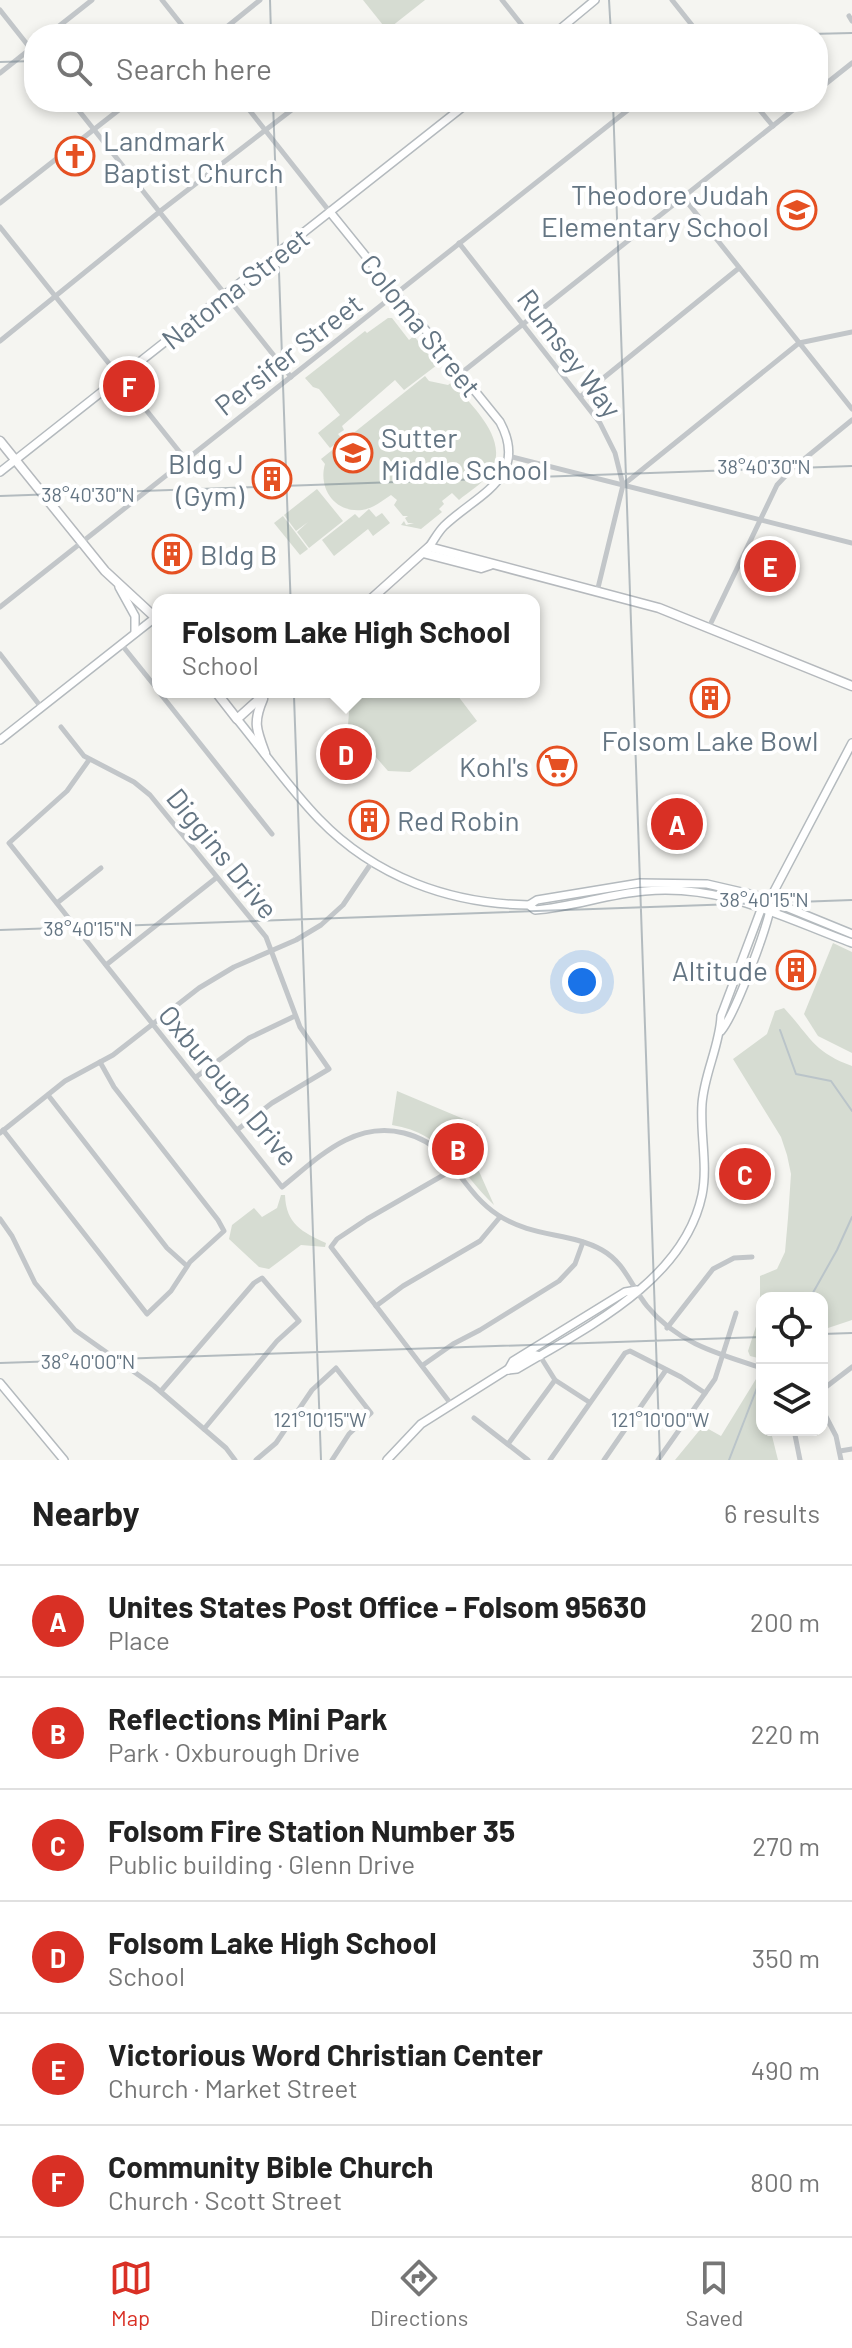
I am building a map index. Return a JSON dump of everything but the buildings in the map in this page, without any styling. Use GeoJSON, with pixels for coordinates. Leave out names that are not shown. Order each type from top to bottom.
{"type":"FeatureCollection","features":[{"type":"Feature","properties":{"kind":"main road"},"geometry":{"type":"LineString","coordinates":[[0,441],[116,582],[152,614]]}},
{"type":"Feature","properties":{"kind":"main road"},"geometry":{"type":"LineString","coordinates":[[377,594],[426,550],[481,568],[490,565],[659,608],[852,686]]}},
{"type":"Feature","properties":{"kind":"main road"},"geometry":{"type":"LineString","coordinates":[[221,698],[237,719],[260,698]]}},
{"type":"Feature","properties":{"kind":"main road"},"geometry":{"type":"LineString","coordinates":[[264,698],[255,726],[265,753]]}},
{"type":"Feature","properties":{"kind":"street"},"geometry":{"type":"LineString","coordinates":[[62,24],[92,0]]}},
{"type":"Feature","properties":{"kind":"street"},"geometry":{"type":"LineString","coordinates":[[162,0],[181,24]]}},
{"type":"Feature","properties":{"kind":"street"},"geometry":{"type":"LineString","coordinates":[[230,24],[260,0]]}},
{"type":"Feature","properties":{"kind":"street"},"geometry":{"type":"LineString","coordinates":[[502,0],[521,24]]}},
{"type":"Feature","properties":{"kind":"street"},"geometry":{"type":"LineString","coordinates":[[566,24],[595,0]]}},
{"type":"Feature","properties":{"kind":"street"},"geometry":{"type":"LineString","coordinates":[[672,0],[691,24]]}},
{"type":"Feature","properties":{"kind":"street"},"geometry":{"type":"LineString","coordinates":[[0,10],[24,38]]}},
{"type":"Feature","properties":{"kind":"street"},"geometry":{"type":"LineString","coordinates":[[0,73],[24,56]]}},
{"type":"Feature","properties":{"kind":"street"},"geometry":{"type":"LineString","coordinates":[[828,82],[852,63]]}},
{"type":"Feature","properties":{"kind":"street"},"geometry":{"type":"LineString","coordinates":[[80,112],[291,377]]}},
{"type":"Feature","properties":{"kind":"street"},"geometry":{"type":"LineString","coordinates":[[0,203],[116,112]]}},
{"type":"Feature","properties":{"kind":"street","name":"Coloma Street"},"geometry":{"type":"LineString","coordinates":[[251,112],[500,422],[508,442],[508,456]]}},
{"type":"Feature","properties":{"kind":"street"},"geometry":{"type":"LineString","coordinates":[[0,341],[289,112]]}},
{"type":"Feature","properties":{"kind":"street","name":"Natoma Street"},"geometry":{"type":"LineString","coordinates":[[0,472],[456,112]]}},
{"type":"Feature","properties":{"kind":"street","name":"Persifer Street"},"geometry":{"type":"LineString","coordinates":[[0,607],[625,112]]}},
{"type":"Feature","properties":{"kind":"street"},"geometry":{"type":"LineString","coordinates":[[761,112],[773,126]]}},
{"type":"Feature","properties":{"kind":"street"},"geometry":{"type":"LineString","coordinates":[[460,374],[790,112]]}},
{"type":"Feature","properties":{"kind":"street"},"geometry":{"type":"LineString","coordinates":[[683,197],[852,409]]}},
{"type":"Feature","properties":{"kind":"street"},"geometry":{"type":"LineString","coordinates":[[0,227],[186,460]]}},
{"type":"Feature","properties":{"kind":"street","name":"Rumsey Way"},"geometry":{"type":"LineString","coordinates":[[459,243],[580,397],[611,442],[623,485],[597,592]]}},
{"type":"Feature","properties":{"kind":"street"},"geometry":{"type":"LineString","coordinates":[[580,397],[739,268]]}},
{"type":"Feature","properties":{"kind":"street"},"geometry":{"type":"LineString","coordinates":[[623,485],[799,343],[852,332]]}},
{"type":"Feature","properties":{"kind":"street"},"geometry":{"type":"LineString","coordinates":[[709,627],[771,494],[784,476],[852,420]]}},
{"type":"Feature","properties":{"kind":"street"},"geometry":{"type":"LineString","coordinates":[[426,550],[442,527],[495,485],[502,476],[508,456],[852,543]]}},
{"type":"Feature","properties":{"kind":"street"},"geometry":{"type":"LineString","coordinates":[[116,582],[135,616],[135,633]]}},
{"type":"Feature","properties":{"kind":"street"},"geometry":{"type":"LineString","coordinates":[[0,740],[152,621]]}},
{"type":"Feature","properties":{"kind":"street"},"geometry":{"type":"LineString","coordinates":[[121,644],[152,682]]}},
{"type":"Feature","properties":{"kind":"street"},"geometry":{"type":"LineString","coordinates":[[0,654],[41,708]]}},
{"type":"Feature","properties":{"kind":"street"},"geometry":{"type":"LineString","coordinates":[[165,698],[272,834]]}},
{"type":"Feature","properties":{"kind":"street"},"geometry":{"type":"LineString","coordinates":[[237,719],[319,820],[372,862],[406,880],[443,894],[493,904],[529,905],[537,900],[640,883],[687,882],[738,890],[852,943]]}},
{"type":"Feature","properties":{"kind":"street","name":"Diggins Drive"},"geometry":{"type":"LineString","coordinates":[[61,727],[89,760],[143,789],[261,929],[272,949],[295,1016],[329,1069],[272,1103],[237,1130]]}},
{"type":"Feature","properties":{"kind":"street"},"geometry":{"type":"LineString","coordinates":[[540,1356],[629,1299],[674,1258],[685,1241],[698,1209],[704,1169],[701,1118],[704,1084],[721,1031],[721,1016],[768,903],[852,743]]}},
{"type":"Feature","properties":{"kind":"street","name":"Oxburough Drive"},"geometry":{"type":"LineString","coordinates":[[89,760],[67,791],[9,843],[282,1187],[339,1142],[355,1135],[376,1130],[398,1131],[418,1137],[437,1149],[478,1199],[500,1217],[540,1234],[583,1242],[602,1250],[618,1262],[644,1302],[667,1328]]}},
{"type":"Feature","properties":{"kind":"street"},"geometry":{"type":"LineString","coordinates":[[100,1062],[114,1087],[224,1231],[187,1266],[171,1291],[147,1314],[2,1131],[73,1075],[100,1062],[218,975],[309,933],[333,916],[353,893],[372,862]]}},
{"type":"Feature","properties":{"kind":"street"},"geometry":{"type":"LineString","coordinates":[[57,903],[101,868]]}},
{"type":"Feature","properties":{"kind":"street"},"geometry":{"type":"LineString","coordinates":[[106,965],[216,878]]}},
{"type":"Feature","properties":{"kind":"street"},"geometry":{"type":"LineString","coordinates":[[529,905],[535,910],[549,909],[626,893],[670,890],[768,903],[852,934]]}},
{"type":"Feature","properties":{"kind":"street"},"geometry":{"type":"LineString","coordinates":[[549,909],[555,904],[587,898],[597,891]]}},
{"type":"Feature","properties":{"kind":"street"},"geometry":{"type":"LineString","coordinates":[[721,1031],[731,1018],[768,903]]}},
{"type":"Feature","properties":{"kind":"street"},"geometry":{"type":"LineString","coordinates":[[731,1018],[729,1008],[735,991],[733,984]]}},
{"type":"Feature","properties":{"kind":"street"},"geometry":{"type":"LineString","coordinates":[[196,1077],[249,1038],[295,1016]]}},
{"type":"Feature","properties":{"kind":"street"},"geometry":{"type":"LineString","coordinates":[[48,1095],[167,1248],[187,1266]]}},
{"type":"Feature","properties":{"kind":"street"},"geometry":{"type":"LineString","coordinates":[[451,1404],[331,1247],[337,1239],[367,1219],[454,1169]]}},
{"type":"Feature","properties":{"kind":"street"},"geometry":{"type":"LineString","coordinates":[[376,1306],[403,1286],[480,1241],[500,1217]]}},
{"type":"Feature","properties":{"kind":"street"},"geometry":{"type":"LineString","coordinates":[[0,1219],[35,1283],[75,1330],[161,1391],[235,1460]]}},
{"type":"Feature","properties":{"kind":"street"},"geometry":{"type":"LineString","coordinates":[[423,1365],[559,1281],[575,1264],[583,1242]]}},
{"type":"Feature","properties":{"kind":"street"},"geometry":{"type":"LineString","coordinates":[[752,1257],[734,1258],[713,1269],[667,1328],[685,1340],[756,1366]]}},
{"type":"Feature","properties":{"kind":"street"},"geometry":{"type":"LineString","coordinates":[[161,1391],[254,1283],[262,1278],[271,1285],[299,1321],[277,1341],[204,1429]]}},
{"type":"Feature","properties":{"kind":"street"},"geometry":{"type":"LineString","coordinates":[[508,1370],[513,1361],[625,1292],[637,1290]]}},
{"type":"Feature","properties":{"kind":"street"},"geometry":{"type":"LineString","coordinates":[[658,1460],[719,1372],[736,1313]]}},
{"type":"Feature","properties":{"kind":"street"},"geometry":{"type":"LineString","coordinates":[[550,1460],[625,1353],[630,1351],[705,1393]]}},
{"type":"Feature","properties":{"kind":"street"},"geometry":{"type":"LineString","coordinates":[[387,1460],[414,1429],[532,1354],[540,1356],[555,1380],[589,1402]]}},
{"type":"Feature","properties":{"kind":"street"},"geometry":{"type":"LineString","coordinates":[[828,1385],[852,1367]]}},
{"type":"Feature","properties":{"kind":"street"},"geometry":{"type":"LineString","coordinates":[[256,1460],[276,1443],[312,1390],[336,1368],[371,1413],[349,1434],[332,1460]]}},
{"type":"Feature","properties":{"kind":"street"},"geometry":{"type":"LineString","coordinates":[[604,1460],[666,1370]]}},
{"type":"Feature","properties":{"kind":"street"},"geometry":{"type":"LineString","coordinates":[[508,1444],[555,1380]]}},
{"type":"Feature","properties":{"kind":"street"},"geometry":{"type":"LineString","coordinates":[[0,1383],[64,1460]]}},
{"type":"Feature","properties":{"kind":"street"},"geometry":{"type":"LineString","coordinates":[[474,1418],[528,1460]]}},
{"type":"Feature","properties":{"kind":"street"},"geometry":{"type":"LineString","coordinates":[[828,1419],[841,1460]]}},
{"type":"Feature","properties":{"kind":"street"},"geometry":{"type":"LineString","coordinates":[[795,1436],[800,1460]]}},
{"type":"Feature","properties":{"kind":"street"},"geometry":{"type":"LineString","coordinates":[[840,1451],[852,1449]]}},
{"type":"Feature","properties":{"kind":"shaded area"},"geometry":{"type":"Polygon","coordinates":[[[363,0],[425,0],[395,24],[382,24],[363,0]]]}},
{"type":"Feature","properties":{"kind":"shaded area"},"geometry":{"type":"Polygon","coordinates":[[[392,318],[409,340],[414,336],[437,365],[404,390],[395,380],[342,426],[344,430],[338,434],[342,439],[330,448],[318,433],[340,415],[319,389],[305,378],[365,331],[367,333],[392,318]]]}},
{"type":"Feature","properties":{"kind":"shaded area"},"geometry":{"type":"Polygon","coordinates":[[[425,376],[429,381],[448,385],[452,382],[487,425],[496,450],[495,463],[488,475],[459,500],[452,493],[442,501],[444,504],[439,509],[442,512],[421,529],[401,525],[404,521],[406,525],[414,523],[408,523],[405,518],[408,516],[403,516],[394,505],[397,500],[391,495],[362,510],[352,510],[336,503],[326,490],[325,464],[321,459],[425,376]]]}},
{"type":"Feature","properties":{"kind":"shaded area"},"geometry":{"type":"Polygon","coordinates":[[[317,489],[343,521],[309,548],[297,532],[308,522],[296,531],[284,515],[317,489]]]}},
{"type":"Feature","properties":{"kind":"shaded area"},"geometry":{"type":"Polygon","coordinates":[[[369,509],[376,517],[382,513],[390,523],[373,536],[368,529],[334,556],[322,540],[355,514],[359,518],[369,509]]]}},
{"type":"Feature","properties":{"kind":"shaded area"},"geometry":{"type":"Polygon","coordinates":[[[283,516],[308,549],[300,555],[274,523],[283,516]]]}},
{"type":"Feature","properties":{"kind":"shaded area"},"geometry":{"type":"Polygon","coordinates":[[[460,698],[477,721],[410,772],[388,771],[348,725],[349,712],[338,700],[460,698]]]}},
{"type":"Feature","properties":{"kind":"shaded area"},"geometry":{"type":"Polygon","coordinates":[[[833,943],[852,952],[852,1053],[818,1036],[804,1014],[833,943]]]}},
{"type":"Feature","properties":{"kind":"shaded area"},"geometry":{"type":"Polygon","coordinates":[[[784,1008],[820,1049],[852,1066],[852,1320],[828,1328],[828,1292],[760,1292],[760,1276],[777,1269],[785,1252],[791,1174],[781,1137],[733,1059],[767,1034],[775,1011],[784,1008]]]}},
{"type":"Feature","properties":{"kind":"shaded area"},"geometry":{"type":"Polygon","coordinates":[[[397,1091],[478,1125],[470,1151],[494,1205],[439,1145],[426,1136],[392,1125],[397,1091]]]}},
{"type":"Feature","properties":{"kind":"shaded area"},"geometry":{"type":"Polygon","coordinates":[[[281,1195],[285,1195],[288,1213],[297,1226],[326,1243],[325,1247],[301,1245],[269,1269],[259,1267],[229,1239],[232,1225],[254,1208],[262,1217],[277,1208],[281,1195]]]}},
{"type":"Feature","properties":{"kind":"shaded area"},"geometry":{"type":"Polygon","coordinates":[[[756,1326],[756,1358],[750,1356],[748,1351],[756,1326]]]}},
{"type":"Feature","properties":{"kind":"shaded area"},"geometry":{"type":"Polygon","coordinates":[[[756,1379],[756,1436],[772,1436],[778,1460],[675,1460],[703,1426],[721,1436],[756,1379]]]}},
{"type":"Feature","properties":{"kind":"waterway"},"geometry":{"type":"LineString","coordinates":[[780,1030],[796,1074],[831,1081],[852,1111]]}},
{"type":"Feature","properties":{"kind":"waterway"},"geometry":{"type":"LineString","coordinates":[[813,1292],[852,1217]]}},
{"type":"Feature","properties":{"kind":"waterway"},"geometry":{"type":"LineString","coordinates":[[729,1460],[756,1390]]}},
{"type":"Feature","properties":{"kind":"place","name":"Landmark Baptist Church"},"geometry":{"type":"Point","coordinates":[75,156]}},
{"type":"Feature","properties":{"kind":"place","name":"Theodore Judah Elementary School"},"geometry":{"type":"Point","coordinates":[797,210]}},
{"type":"Feature","properties":{"kind":"place","name":"Community Bible Church"},"geometry":{"type":"Point","coordinates":[129,386]}},
{"type":"Feature","properties":{"kind":"place","name":"Sutter Middle School"},"geometry":{"type":"Point","coordinates":[353,453]}},
{"type":"Feature","properties":{"kind":"place","name":"Bldg J (Gym)"},"geometry":{"type":"Point","coordinates":[272,479]}},
{"type":"Feature","properties":{"kind":"place","name":"Bldg B"},"geometry":{"type":"Point","coordinates":[172,554]}},
{"type":"Feature","properties":{"kind":"place","name":"Victorious Word Christian Center"},"geometry":{"type":"Point","coordinates":[770,566]}},
{"type":"Feature","properties":{"kind":"place","name":"Folsom Lake Bowl"},"geometry":{"type":"Point","coordinates":[710,698]}},
{"type":"Feature","properties":{"kind":"place","name":"Folsom Lake High School"},"geometry":{"type":"Point","coordinates":[346,754]}},
{"type":"Feature","properties":{"kind":"place","name":"Kohl's"},"geometry":{"type":"Point","coordinates":[557,766]}},
{"type":"Feature","properties":{"kind":"place","name":"Red Robin"},"geometry":{"type":"Point","coordinates":[369,820]}},
{"type":"Feature","properties":{"kind":"place","name":"Unites States Post Office - Folsom 95630"},"geometry":{"type":"Point","coordinates":[677,824]}},
{"type":"Feature","properties":{"kind":"place","name":"Altitude"},"geometry":{"type":"Point","coordinates":[796,970]}},
{"type":"Feature","properties":{"kind":"place","name":"Reflections Mini Park"},"geometry":{"type":"Point","coordinates":[458,1149]}},
{"type":"Feature","properties":{"kind":"place","name":"Folsom Fire Station Number 35"},"geometry":{"type":"Point","coordinates":[745,1174]}}]}
